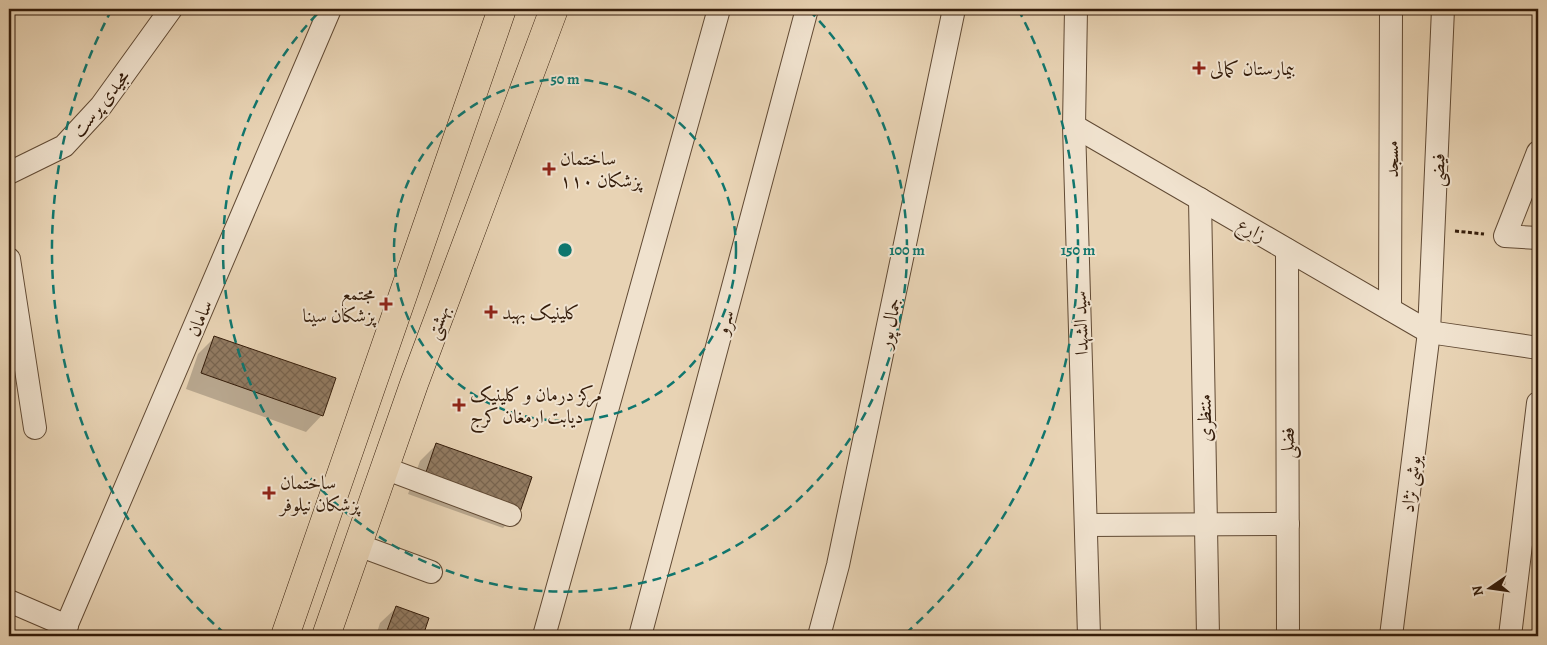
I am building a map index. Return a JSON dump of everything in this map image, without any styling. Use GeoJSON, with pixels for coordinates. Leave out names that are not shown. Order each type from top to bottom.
{"type":"FeatureCollection","features":[{"type":"Feature","properties":{"kind":"main road"},"geometry":{"type":"LineString","coordinates":[[285,636],[502,9]]}},
{"type":"Feature","properties":{"kind":"main road","name":"بهشتى"},"geometry":{"type":"LineString","coordinates":[[326,636],[414,384],[554,9]]}},
{"type":"Feature","properties":{"kind":"street","name":"مجیدی پرست"},"geometry":{"type":"LineString","coordinates":[[9,173],[64,146],[101,106],[171,9]]}},
{"type":"Feature","properties":{"kind":"street","name":"سامان"},"geometry":{"type":"LineString","coordinates":[[65,631],[330,9]]}},
{"type":"Feature","properties":{"kind":"street"},"geometry":{"type":"LineString","coordinates":[[544,636],[719,9]]}},
{"type":"Feature","properties":{"kind":"street","name":"سرو"},"geometry":{"type":"LineString","coordinates":[[640,636],[807,9]]}},
{"type":"Feature","properties":{"kind":"street","name":"جمال پور"},"geometry":{"type":"LineString","coordinates":[[819,636],[840,556],[954,9]]}},
{"type":"Feature","properties":{"kind":"street","name":"سید الشهدا"},"geometry":{"type":"LineString","coordinates":[[1076,9],[1074,126],[1089,636]]}},
{"type":"Feature","properties":{"kind":"street","name":"مسجد"},"geometry":{"type":"LineString","coordinates":[[1390,309],[1391,9]]}},
{"type":"Feature","properties":{"kind":"street","name":"فیضی"},"geometry":{"type":"LineString","coordinates":[[1430,332],[1444,9]]}},
{"type":"Feature","properties":{"kind":"street","name":"زارع"},"geometry":{"type":"LineString","coordinates":[[1074,126],[1430,332]]}},
{"type":"Feature","properties":{"kind":"street"},"geometry":{"type":"LineString","coordinates":[[1538,152],[1505,236],[1538,238]]}},
{"type":"Feature","properties":{"kind":"street","name":"منتظری"},"geometry":{"type":"LineString","coordinates":[[1200,199],[1208,636]]}},
{"type":"Feature","properties":{"kind":"street","name":"فضلی"},"geometry":{"type":"LineString","coordinates":[[1287,250],[1288,636]]}},
{"type":"Feature","properties":{"kind":"street"},"geometry":{"type":"LineString","coordinates":[[9,259],[35,428]]}},
{"type":"Feature","properties":{"kind":"street"},"geometry":{"type":"LineString","coordinates":[[1430,332],[1538,348]]}},
{"type":"Feature","properties":{"kind":"street","name":"یوشی نژاد"},"geometry":{"type":"LineString","coordinates":[[1391,636],[1430,332]]}},
{"type":"Feature","properties":{"kind":"street"},"geometry":{"type":"LineString","coordinates":[[1510,636],[1538,403]]}},
{"type":"Feature","properties":{"kind":"street"},"geometry":{"type":"LineString","coordinates":[[384,468],[510,515]]}},
{"type":"Feature","properties":{"kind":"street"},"geometry":{"type":"LineString","coordinates":[[1086,525],[1288,524]]}},
{"type":"Feature","properties":{"kind":"street"},"geometry":{"type":"LineString","coordinates":[[358,545],[431,572]]}},
{"type":"Feature","properties":{"kind":"street"},"geometry":{"type":"LineString","coordinates":[[9,601],[65,631]]}},
{"type":"Feature","properties":{"kind":"path"},"geometry":{"type":"LineString","coordinates":[[1435,228],[1505,236]]}},
{"type":"Feature","properties":{"kind":"building"},"geometry":{"type":"Polygon","coordinates":[[[214,336],[336,378],[323,416],[201,373],[214,336]]]}},
{"type":"Feature","properties":{"kind":"building"},"geometry":{"type":"Polygon","coordinates":[[[436,443],[532,477],[520,512],[424,478],[436,443]]]}},
{"type":"Feature","properties":{"kind":"building"},"geometry":{"type":"Polygon","coordinates":[[[396,606],[429,618],[423,636],[385,636],[396,606]]]}},
{"type":"Feature","properties":{"kind":"place","name":"بیمارستان کمالی"},"geometry":{"type":"Point","coordinates":[1199,68]}},
{"type":"Feature","properties":{"kind":"place","name":"ساختمان پزشکان ۱۱۰"},"geometry":{"type":"Point","coordinates":[549,169]}},
{"type":"Feature","properties":{"kind":"place","name":"مجتمع پزشکان سینا"},"geometry":{"type":"Point","coordinates":[386,304]}},
{"type":"Feature","properties":{"kind":"place","name":"کلینیک بهبد"},"geometry":{"type":"Point","coordinates":[491,312]}},
{"type":"Feature","properties":{"kind":"place","name":"مرکز درمان و کلینیک دیابت ارمغان کرج"},"geometry":{"type":"Point","coordinates":[459,405]}},
{"type":"Feature","properties":{"kind":"place","name":"ساختمان پزشکان نیلوفر"},"geometry":{"type":"Point","coordinates":[269,493]}}]}
